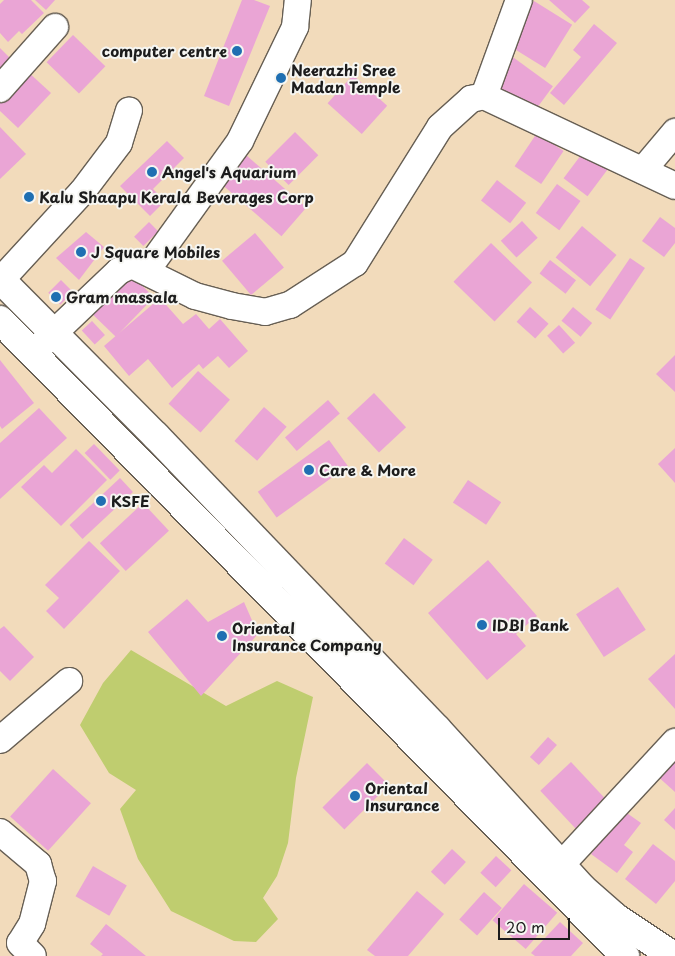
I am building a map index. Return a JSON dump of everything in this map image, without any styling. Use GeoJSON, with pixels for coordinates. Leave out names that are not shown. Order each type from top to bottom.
{"type":"FeatureCollection","features":[{"type":"Feature","properties":{"kind":"main road"},"geometry":{"type":"LineString","coordinates":[[1,280],[54,331],[429,721],[561,864],[615,917],[673,956]]}},
{"type":"Feature","properties":{"kind":"main road"},"geometry":{"type":"LineString","coordinates":[[0,320],[625,956]]}},
{"type":"Feature","properties":{"kind":"street"},"geometry":{"type":"LineString","coordinates":[[147,270],[240,141],[295,27],[298,0]]}},
{"type":"Feature","properties":{"kind":"street"},"geometry":{"type":"LineString","coordinates":[[484,96],[519,0]]}},
{"type":"Feature","properties":{"kind":"street"},"geometry":{"type":"LineString","coordinates":[[0,89],[55,27]]}},
{"type":"Feature","properties":{"kind":"street"},"geometry":{"type":"LineString","coordinates":[[33,353],[119,271],[132,265],[147,270],[195,296],[232,306],[265,312],[290,305],[355,263],[440,127],[470,99],[484,96],[675,186]]}},
{"type":"Feature","properties":{"kind":"street"},"geometry":{"type":"LineString","coordinates":[[1,280],[78,196],[119,143],[128,110]]}},
{"type":"Feature","properties":{"kind":"street"},"geometry":{"type":"LineString","coordinates":[[643,170],[675,132]]}},
{"type":"Feature","properties":{"kind":"street"},"geometry":{"type":"LineString","coordinates":[[0,740],[69,681]]}},
{"type":"Feature","properties":{"kind":"street"},"geometry":{"type":"LineString","coordinates":[[561,864],[675,742]]}},
{"type":"Feature","properties":{"kind":"street"},"geometry":{"type":"LineString","coordinates":[[0,832],[38,864],[43,881],[32,924],[21,952]]}},
{"type":"Feature","properties":{"kind":"green space"},"geometry":{"type":"Polygon","coordinates":[[[131,650],[226,706],[277,681],[313,697],[296,778],[288,843],[277,876],[263,898],[278,919],[256,942],[234,941],[171,911],[138,859],[120,809],[136,790],[109,773],[80,725],[103,683],[131,650]]]}},
{"type":"Feature","properties":{"kind":"building"},"geometry":{"type":"Polygon","coordinates":[[[4,0],[31,0],[44,13],[22,34],[19,31],[8,42],[0,33],[0,4],[4,0]]]}},
{"type":"Feature","properties":{"kind":"building"},"geometry":{"type":"Polygon","coordinates":[[[35,0],[55,0],[46,10],[35,0]]]}},
{"type":"Feature","properties":{"kind":"building","name":"computer centre"},"geometry":{"type":"Polygon","coordinates":[[[242,0],[254,0],[270,6],[229,106],[204,96],[242,0]]]}},
{"type":"Feature","properties":{"kind":"building"},"geometry":{"type":"Polygon","coordinates":[[[549,0],[582,0],[590,7],[575,23],[549,0]]]}},
{"type":"Feature","properties":{"kind":"building"},"geometry":{"type":"Polygon","coordinates":[[[534,1],[572,25],[545,68],[507,44],[534,1]]]}},
{"type":"Feature","properties":{"kind":"building"},"geometry":{"type":"Polygon","coordinates":[[[594,24],[617,43],[564,105],[550,93],[581,57],[573,50],[594,24]]]}},
{"type":"Feature","properties":{"kind":"building"},"geometry":{"type":"Polygon","coordinates":[[[73,35],[105,66],[79,94],[47,62],[73,35]]]}},
{"type":"Feature","properties":{"kind":"building"},"geometry":{"type":"Polygon","coordinates":[[[0,48],[12,60],[0,73],[0,48]]]}},
{"type":"Feature","properties":{"kind":"building"},"geometry":{"type":"Polygon","coordinates":[[[510,55],[553,86],[534,112],[491,81],[510,55]]]}},
{"type":"Feature","properties":{"kind":"building"},"geometry":{"type":"Polygon","coordinates":[[[27,71],[51,93],[18,128],[0,111],[0,100],[27,71]]]}},
{"type":"Feature","properties":{"kind":"building"},"geometry":{"type":"Polygon","coordinates":[[[353,75],[387,106],[362,134],[328,103],[353,75]]]}},
{"type":"Feature","properties":{"kind":"building"},"geometry":{"type":"Polygon","coordinates":[[[0,127],[26,154],[0,179],[0,127]]]}},
{"type":"Feature","properties":{"kind":"building"},"geometry":{"type":"Polygon","coordinates":[[[295,132],[318,155],[289,185],[265,162],[295,132]]]}},
{"type":"Feature","properties":{"kind":"building"},"geometry":{"type":"Polygon","coordinates":[[[537,133],[564,151],[541,184],[515,166],[537,133]]]}},
{"type":"Feature","properties":{"kind":"building","name":"Angel's Aquarium"},"geometry":{"type":"Polygon","coordinates":[[[167,141],[184,158],[153,189],[165,201],[150,216],[120,186],[167,141]]]}},
{"type":"Feature","properties":{"kind":"building"},"geometry":{"type":"Polygon","coordinates":[[[584,151],[608,169],[587,196],[564,178],[584,151]]]}},
{"type":"Feature","properties":{"kind":"building"},"geometry":{"type":"Polygon","coordinates":[[[246,155],[306,207],[281,236],[221,184],[246,155]]]}},
{"type":"Feature","properties":{"kind":"building"},"geometry":{"type":"Polygon","coordinates":[[[497,180],[526,203],[510,223],[481,200],[497,180]]]}},
{"type":"Feature","properties":{"kind":"building"},"geometry":{"type":"Polygon","coordinates":[[[557,184],[580,201],[559,230],[536,213],[557,184]]]}},
{"type":"Feature","properties":{"kind":"building"},"geometry":{"type":"Polygon","coordinates":[[[660,217],[675,228],[675,243],[664,257],[642,241],[660,217]]]}},
{"type":"Feature","properties":{"kind":"building"},"geometry":{"type":"Polygon","coordinates":[[[522,221],[538,238],[516,258],[501,241],[522,221]]]}},
{"type":"Feature","properties":{"kind":"building"},"geometry":{"type":"Polygon","coordinates":[[[149,222],[158,231],[143,246],[134,237],[149,222]]]}},
{"type":"Feature","properties":{"kind":"building"},"geometry":{"type":"Polygon","coordinates":[[[582,226],[616,255],[590,286],[556,257],[582,226]]]}},
{"type":"Feature","properties":{"kind":"building","name":"J Square Mobiles"},"geometry":{"type":"Polygon","coordinates":[[[86,232],[104,247],[79,280],[56,258],[86,232]]]}},
{"type":"Feature","properties":{"kind":"building"},"geometry":{"type":"Polygon","coordinates":[[[255,233],[284,267],[251,295],[222,261],[255,233]]]}},
{"type":"Feature","properties":{"kind":"building"},"geometry":{"type":"Polygon","coordinates":[[[491,243],[532,283],[494,321],[453,282],[491,243]]]}},
{"type":"Feature","properties":{"kind":"building"},"geometry":{"type":"Polygon","coordinates":[[[630,258],[645,268],[610,319],[595,309],[630,258]]]}},
{"type":"Feature","properties":{"kind":"building"},"geometry":{"type":"Polygon","coordinates":[[[550,260],[576,280],[566,294],[540,273],[550,260]]]}},
{"type":"Feature","properties":{"kind":"building"},"geometry":{"type":"Polygon","coordinates":[[[131,275],[154,297],[116,337],[93,315],[131,275]]]}},
{"type":"Feature","properties":{"kind":"building"},"geometry":{"type":"Polygon","coordinates":[[[61,280],[73,292],[60,305],[48,293],[61,280]]]}},
{"type":"Feature","properties":{"kind":"building"},"geometry":{"type":"Polygon","coordinates":[[[160,298],[183,324],[196,314],[209,329],[220,319],[248,351],[229,368],[218,356],[203,369],[199,364],[172,388],[148,359],[129,376],[104,346],[160,298]]]}},
{"type":"Feature","properties":{"kind":"building"},"geometry":{"type":"Polygon","coordinates":[[[530,307],[549,324],[535,339],[517,322],[530,307]]]}},
{"type":"Feature","properties":{"kind":"building"},"geometry":{"type":"Polygon","coordinates":[[[573,307],[592,323],[581,337],[561,321],[573,307]]]}},
{"type":"Feature","properties":{"kind":"building"},"geometry":{"type":"Polygon","coordinates":[[[92,321],[105,335],[95,344],[82,331],[92,321]]]}},
{"type":"Feature","properties":{"kind":"building"},"geometry":{"type":"Polygon","coordinates":[[[559,325],[575,343],[563,354],[547,336],[559,325]]]}},
{"type":"Feature","properties":{"kind":"building"},"geometry":{"type":"Polygon","coordinates":[[[675,355],[675,392],[656,374],[675,355]]]}},
{"type":"Feature","properties":{"kind":"building"},"geometry":{"type":"Polygon","coordinates":[[[0,360],[34,403],[2,429],[0,426],[0,360]]]}},
{"type":"Feature","properties":{"kind":"building"},"geometry":{"type":"Polygon","coordinates":[[[198,371],[230,400],[201,432],[169,404],[198,371]]]}},
{"type":"Feature","properties":{"kind":"building"},"geometry":{"type":"Polygon","coordinates":[[[374,393],[406,427],[379,453],[347,418],[374,393]]]}},
{"type":"Feature","properties":{"kind":"building"},"geometry":{"type":"Polygon","coordinates":[[[328,400],[340,414],[297,451],[285,437],[328,400]]]}},
{"type":"Feature","properties":{"kind":"building"},"geometry":{"type":"Polygon","coordinates":[[[264,407],[287,427],[257,461],[234,441],[264,407]]]}},
{"type":"Feature","properties":{"kind":"building"},"geometry":{"type":"Polygon","coordinates":[[[39,408],[67,438],[0,499],[0,443],[39,408]]]}},
{"type":"Feature","properties":{"kind":"building"},"geometry":{"type":"Polygon","coordinates":[[[329,440],[348,466],[277,518],[258,492],[329,440]]]}},
{"type":"Feature","properties":{"kind":"building"},"geometry":{"type":"Polygon","coordinates":[[[94,444],[120,471],[110,480],[85,453],[94,444]]]}},
{"type":"Feature","properties":{"kind":"building"},"geometry":{"type":"Polygon","coordinates":[[[675,448],[675,483],[658,464],[675,448]]]}},
{"type":"Feature","properties":{"kind":"building"},"geometry":{"type":"Polygon","coordinates":[[[76,449],[107,480],[61,526],[21,487],[44,465],[52,473],[76,449]]]}},
{"type":"Feature","properties":{"kind":"building"},"geometry":{"type":"Polygon","coordinates":[[[120,478],[133,492],[82,539],[70,525],[120,478]]]}},
{"type":"Feature","properties":{"kind":"building"},"geometry":{"type":"Polygon","coordinates":[[[468,480],[501,502],[486,525],[453,502],[468,480]]]}},
{"type":"Feature","properties":{"kind":"building"},"geometry":{"type":"Polygon","coordinates":[[[143,503],[169,531],[126,571],[100,543],[143,503]]]}},
{"type":"Feature","properties":{"kind":"building"},"geometry":{"type":"Polygon","coordinates":[[[404,538],[433,560],[413,585],[385,564],[404,538]]]}},
{"type":"Feature","properties":{"kind":"building"},"geometry":{"type":"Polygon","coordinates":[[[89,541],[120,571],[64,629],[46,611],[59,598],[45,585],[89,541]]]}},
{"type":"Feature","properties":{"kind":"building","name":"IDBI Bank"},"geometry":{"type":"Polygon","coordinates":[[[488,560],[537,616],[516,634],[526,646],[487,680],[428,613],[488,560]]]}},
{"type":"Feature","properties":{"kind":"building"},"geometry":{"type":"Polygon","coordinates":[[[618,587],[646,630],[604,657],[576,614],[618,587]]]}},
{"type":"Feature","properties":{"kind":"building"},"geometry":{"type":"Polygon","coordinates":[[[187,599],[208,622],[244,602],[258,634],[201,696],[148,632],[187,599]]]}},
{"type":"Feature","properties":{"kind":"building"},"geometry":{"type":"Polygon","coordinates":[[[4,626],[34,657],[10,681],[0,671],[0,629],[4,626]]]}},
{"type":"Feature","properties":{"kind":"building"},"geometry":{"type":"Polygon","coordinates":[[[675,654],[675,709],[648,679],[675,654]]]}},
{"type":"Feature","properties":{"kind":"building"},"geometry":{"type":"Polygon","coordinates":[[[548,737],[557,745],[539,765],[530,757],[548,737]]]}},
{"type":"Feature","properties":{"kind":"building"},"geometry":{"type":"Polygon","coordinates":[[[675,752],[675,792],[655,774],[675,752]]]}},
{"type":"Feature","properties":{"kind":"building"},"geometry":{"type":"Polygon","coordinates":[[[571,762],[606,800],[576,829],[540,791],[571,762]]]}},
{"type":"Feature","properties":{"kind":"building","name":"Oriental Insurance"},"geometry":{"type":"Polygon","coordinates":[[[367,763],[389,785],[344,829],[322,808],[367,763]]]}},
{"type":"Feature","properties":{"kind":"building"},"geometry":{"type":"Polygon","coordinates":[[[53,769],[91,803],[48,851],[10,817],[53,769]]]}},
{"type":"Feature","properties":{"kind":"building"},"geometry":{"type":"Polygon","coordinates":[[[675,808],[675,830],[664,820],[675,808]]]}},
{"type":"Feature","properties":{"kind":"building"},"geometry":{"type":"Polygon","coordinates":[[[624,811],[641,823],[624,845],[633,852],[617,873],[591,854],[624,811]]]}},
{"type":"Feature","properties":{"kind":"building"},"geometry":{"type":"Polygon","coordinates":[[[653,844],[675,861],[675,881],[656,904],[625,879],[653,844]]]}},
{"type":"Feature","properties":{"kind":"building"},"geometry":{"type":"Polygon","coordinates":[[[452,849],[466,862],[445,885],[431,872],[452,849]]]}},
{"type":"Feature","properties":{"kind":"building"},"geometry":{"type":"Polygon","coordinates":[[[496,856],[511,870],[496,887],[480,873],[496,856]]]}},
{"type":"Feature","properties":{"kind":"building"},"geometry":{"type":"Polygon","coordinates":[[[93,866],[127,886],[109,916],[76,896],[93,866]]]}},
{"type":"Feature","properties":{"kind":"building"},"geometry":{"type":"Polygon","coordinates":[[[524,884],[557,913],[526,949],[493,920],[524,884]]]}},
{"type":"Feature","properties":{"kind":"building"},"geometry":{"type":"Polygon","coordinates":[[[417,891],[444,914],[408,956],[375,956],[367,950],[417,891]]]}},
{"type":"Feature","properties":{"kind":"building"},"geometry":{"type":"Polygon","coordinates":[[[484,892],[502,908],[477,936],[459,919],[484,892]]]}},
{"type":"Feature","properties":{"kind":"building"},"geometry":{"type":"Polygon","coordinates":[[[560,922],[583,943],[571,956],[535,956],[531,953],[560,922]]]}},
{"type":"Feature","properties":{"kind":"building"},"geometry":{"type":"Polygon","coordinates":[[[106,924],[146,956],[101,956],[103,954],[90,944],[106,924]]]}},
{"type":"Feature","properties":{"kind":"place","name":"computer centre"},"geometry":{"type":"Point","coordinates":[237,51]}},
{"type":"Feature","properties":{"kind":"place","name":"Neerazhi Sree Madan Temple"},"geometry":{"type":"Point","coordinates":[281,78]}},
{"type":"Feature","properties":{"kind":"place","name":"Angel's Aquarium"},"geometry":{"type":"Point","coordinates":[152,172]}},
{"type":"Feature","properties":{"kind":"place","name":"Kalu Shaapu Kerala Beverages Corp"},"geometry":{"type":"Point","coordinates":[29,197]}},
{"type":"Feature","properties":{"kind":"place","name":"J Square Mobiles"},"geometry":{"type":"Point","coordinates":[81,252]}},
{"type":"Feature","properties":{"kind":"place","name":"Gram massala"},"geometry":{"type":"Point","coordinates":[56,297]}},
{"type":"Feature","properties":{"kind":"place","name":"Care & More"},"geometry":{"type":"Point","coordinates":[309,470]}},
{"type":"Feature","properties":{"kind":"place","name":"KSFE"},"geometry":{"type":"Point","coordinates":[101,501]}},
{"type":"Feature","properties":{"kind":"place","name":"IDBI Bank"},"geometry":{"type":"Point","coordinates":[482,625]}},
{"type":"Feature","properties":{"kind":"place","name":"Oriental Insurance Company"},"geometry":{"type":"Point","coordinates":[222,636]}},
{"type":"Feature","properties":{"kind":"place","name":"Oriental Insurance"},"geometry":{"type":"Point","coordinates":[355,796]}}]}
